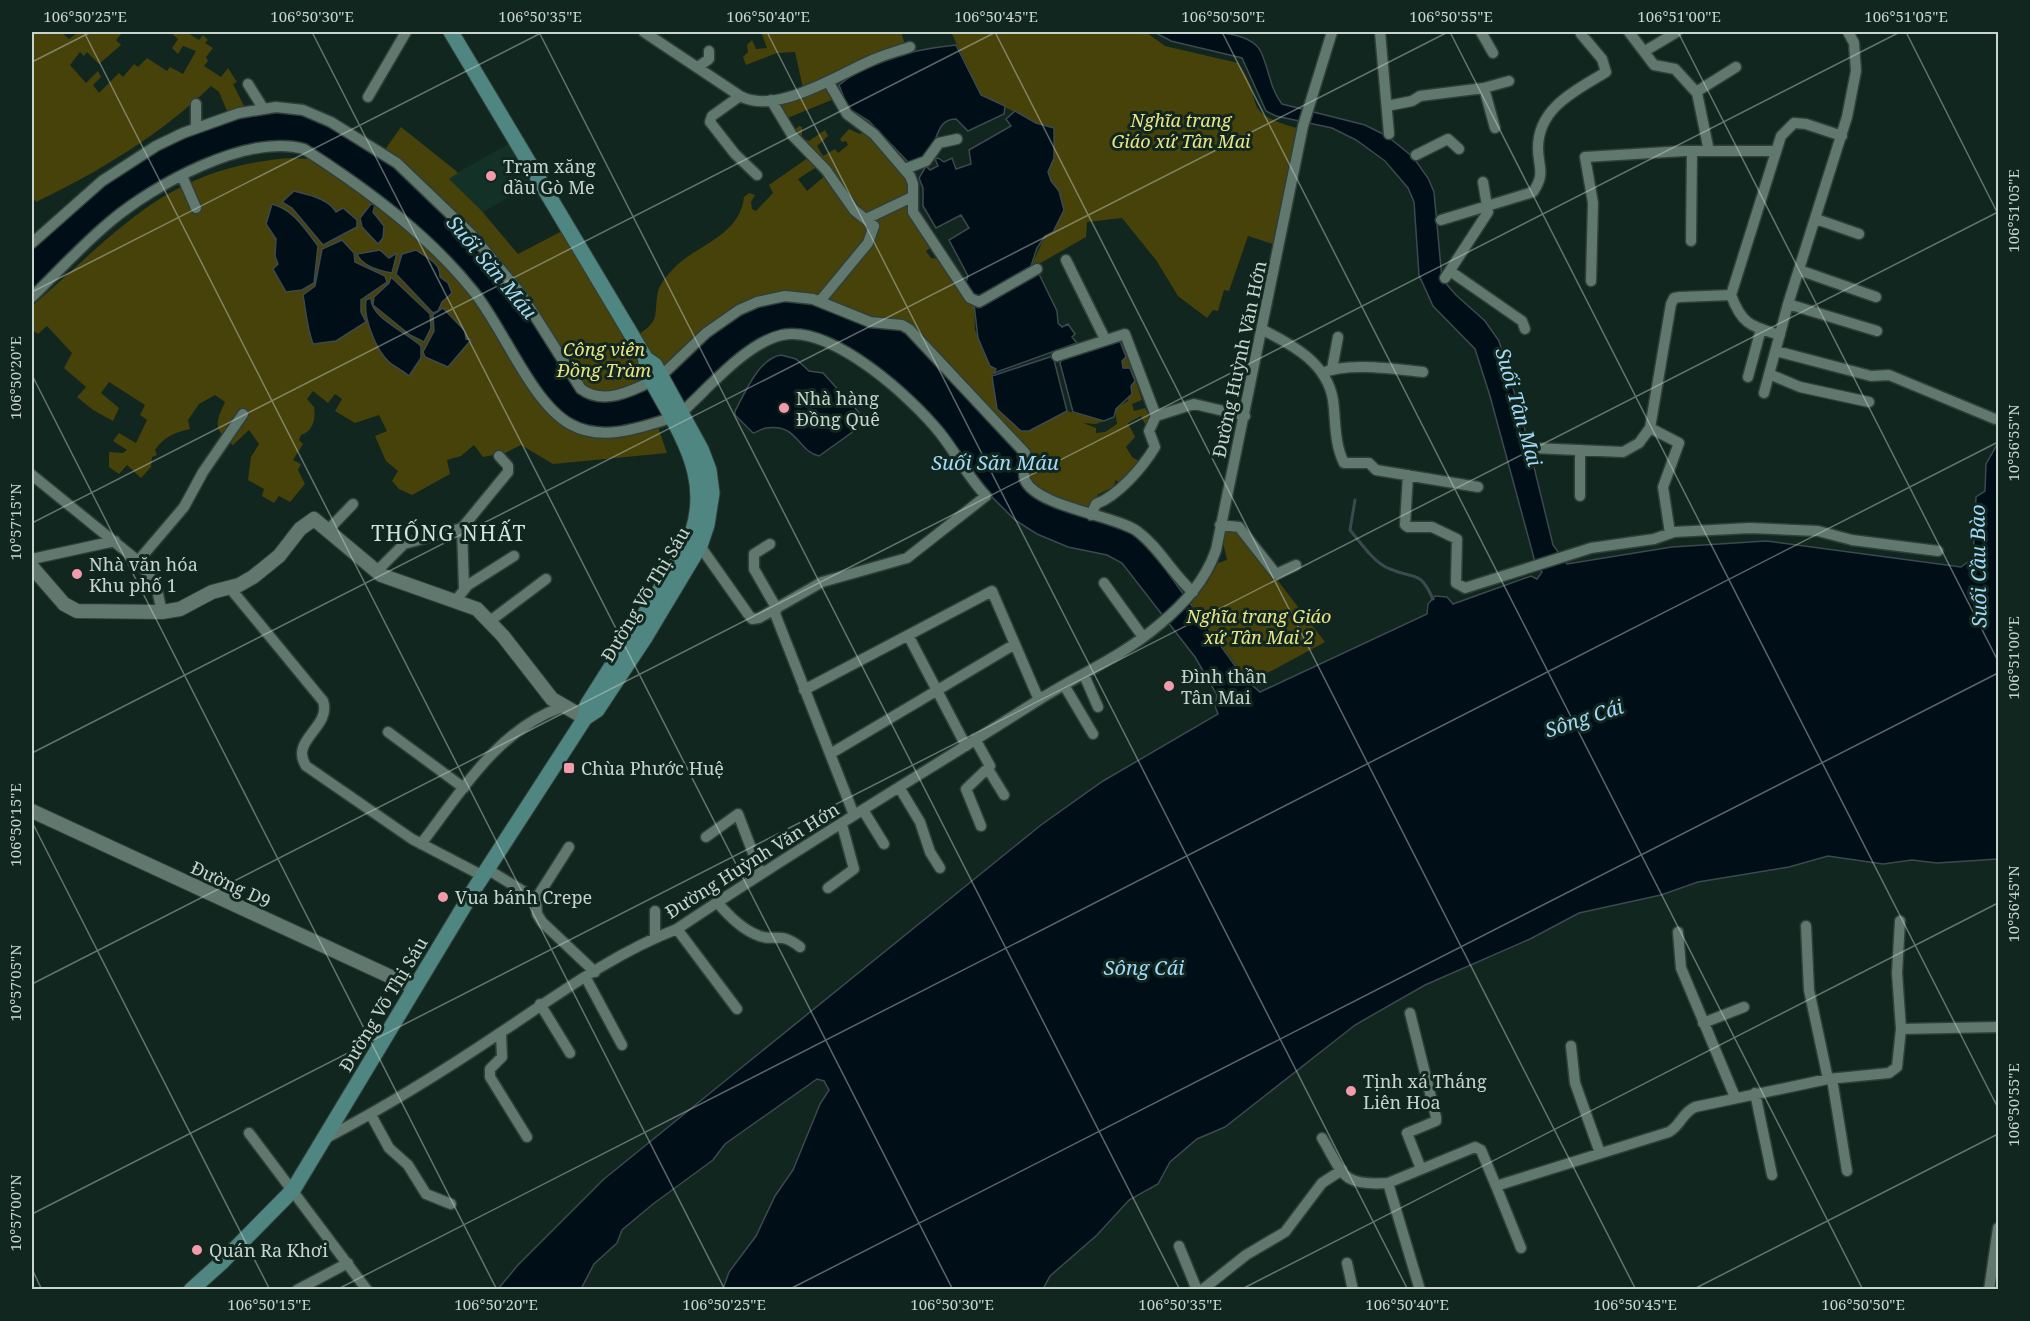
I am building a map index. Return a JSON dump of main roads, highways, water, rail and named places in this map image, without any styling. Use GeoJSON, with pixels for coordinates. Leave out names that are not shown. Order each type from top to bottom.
{"type":"FeatureCollection","features":[{"type":"Feature","properties":{"kind":"main road"},"geometry":{"type":"LineString","coordinates":[[451,32],[646,359],[646,370],[656,379],[676,415]]}},
{"type":"Feature","properties":{"kind":"main road","name":"Đường Võ Thị Sáu"},"geometry":{"type":"LineString","coordinates":[[191,1290],[262,1223],[293,1190],[328,1137],[485,873],[585,718],[597,710],[646,636],[700,546],[711,504],[710,481],[701,449],[676,415]]}},
{"type":"Feature","properties":{"kind":"main road","name":"Đường Võ Thị Sáu"},"geometry":{"type":"LineString","coordinates":[[585,718],[587,705],[680,559],[694,530],[698,475],[676,415]]}},
{"type":"Feature","properties":{"kind":"water","name":"Sông Cái"},"geometry":{"type":"Polygon","coordinates":[[[1196,31],[1242,37],[1254,43],[1261,52],[1275,92],[1282,104],[1365,125],[1387,136],[1413,157],[1428,178],[1434,192],[1442,279],[1485,321],[1499,341],[1523,422],[1553,545],[1567,564],[1672,547],[1766,541],[1961,567],[1973,558],[1976,497],[1985,491],[1986,464],[1998,443],[1998,859],[1937,863],[1912,860],[1883,864],[1828,856],[1789,867],[1698,882],[1661,895],[1579,913],[1530,939],[1425,985],[1355,1025],[1225,1127],[1197,1139],[1170,1162],[1158,1184],[1129,1200],[1097,1235],[1050,1276],[1043,1289],[723,1289],[729,1272],[756,1236],[775,1196],[793,1170],[820,1104],[829,1090],[824,1081],[817,1079],[725,1144],[713,1160],[622,1230],[617,1243],[594,1264],[581,1289],[498,1289],[518,1265],[604,1179],[1041,825],[1103,781],[1218,714],[1215,706],[1217,695],[1195,657],[1122,563],[1107,555],[1068,547],[1037,534],[1015,520],[983,488],[957,451],[849,351],[780,333],[683,409],[637,426],[605,430],[570,421],[545,398],[478,292],[326,160],[277,142],[155,187],[32,293],[32,248],[105,183],[154,151],[233,118],[289,111],[316,117],[394,165],[487,256],[590,398],[665,377],[693,350],[740,314],[771,301],[800,300],[901,328],[1022,454],[1028,489],[1124,526],[1145,541],[1244,678],[1260,692],[1427,614],[1428,604],[1435,596],[1447,597],[1453,604],[1531,576],[1537,579],[1542,572],[1535,562],[1475,349],[1433,306],[1419,275],[1414,202],[1408,188],[1385,161],[1356,140],[1332,128],[1276,116],[1266,111],[1242,58],[1171,41],[1154,32],[1196,31]]]}},
{"type":"Feature","properties":{"kind":"water"},"geometry":{"type":"Polygon","coordinates":[[[956,45],[981,95],[1005,106],[1004,114],[968,131],[956,119],[945,122],[928,153],[909,163],[869,121],[848,108],[839,85],[851,76],[879,62],[926,49],[956,45]]]}},
{"type":"Feature","properties":{"kind":"water"},"geometry":{"type":"Polygon","coordinates":[[[1015,111],[1036,123],[1054,128],[1054,158],[1048,172],[1051,181],[1059,191],[1064,210],[1053,232],[1045,236],[1037,248],[1030,269],[978,299],[965,285],[968,276],[949,240],[969,228],[961,215],[936,228],[923,206],[923,188],[919,178],[926,166],[930,170],[938,166],[935,159],[938,158],[944,162],[952,158],[956,169],[971,164],[969,150],[1011,126],[1006,119],[1015,111]]]}},
{"type":"Feature","properties":{"kind":"water"},"geometry":{"type":"Polygon","coordinates":[[[294,191],[323,200],[336,212],[343,208],[357,220],[357,227],[323,245],[292,208],[282,202],[294,191]]]}},
{"type":"Feature","properties":{"kind":"water"},"geometry":{"type":"Polygon","coordinates":[[[272,204],[292,215],[318,246],[314,283],[302,290],[286,292],[273,269],[278,264],[275,256],[276,239],[266,224],[272,204]]]}},
{"type":"Feature","properties":{"kind":"water"},"geometry":{"type":"Polygon","coordinates":[[[371,204],[375,205],[373,212],[384,226],[383,238],[378,244],[362,227],[360,218],[371,204]]]}},
{"type":"Feature","properties":{"kind":"water"},"geometry":{"type":"Polygon","coordinates":[[[342,240],[354,253],[355,262],[385,276],[387,282],[361,300],[361,312],[366,322],[336,341],[313,344],[303,295],[315,286],[322,249],[342,240]]]}},
{"type":"Feature","properties":{"kind":"water"},"geometry":{"type":"Polygon","coordinates":[[[380,250],[389,258],[397,253],[392,273],[367,265],[357,254],[380,250]]]}},
{"type":"Feature","properties":{"kind":"water"},"geometry":{"type":"Polygon","coordinates":[[[416,250],[435,264],[440,277],[448,283],[452,293],[442,302],[438,311],[433,313],[396,274],[402,254],[416,250]]]}},
{"type":"Feature","properties":{"kind":"water"},"geometry":{"type":"Polygon","coordinates":[[[1038,272],[1057,311],[1058,323],[1062,327],[1068,324],[1075,334],[1072,337],[1077,343],[994,373],[996,369],[990,366],[978,338],[974,304],[1038,272]]]}},
{"type":"Feature","properties":{"kind":"water"},"geometry":{"type":"Polygon","coordinates":[[[391,277],[430,314],[431,328],[424,342],[410,335],[373,305],[374,297],[389,283],[391,277]]]}},
{"type":"Feature","properties":{"kind":"water"},"geometry":{"type":"Polygon","coordinates":[[[371,298],[372,305],[383,319],[421,346],[421,358],[409,376],[384,357],[375,342],[366,316],[366,300],[371,298]]]}},
{"type":"Feature","properties":{"kind":"water"},"geometry":{"type":"Polygon","coordinates":[[[443,308],[465,331],[466,339],[471,340],[448,367],[425,357],[423,352],[434,331],[433,315],[443,308]]]}},
{"type":"Feature","properties":{"kind":"water"},"geometry":{"type":"Polygon","coordinates":[[[1120,341],[1126,357],[1122,361],[1123,368],[1130,368],[1135,381],[1131,386],[1132,394],[1116,409],[1114,417],[1104,421],[1073,412],[1060,363],[1063,358],[1120,341]]]}},
{"type":"Feature","properties":{"kind":"water"},"geometry":{"type":"Polygon","coordinates":[[[781,355],[796,359],[809,371],[823,373],[865,419],[865,423],[819,456],[806,449],[791,433],[785,430],[766,428],[753,433],[735,415],[735,411],[759,369],[766,362],[781,355]]]}},
{"type":"Feature","properties":{"kind":"water"},"geometry":{"type":"Polygon","coordinates":[[[1053,356],[1067,411],[1029,431],[1021,431],[997,409],[992,376],[1053,356]]]}},
{"type":"Feature","properties":{"kind":"waterway"},"geometry":{"type":"LineString","coordinates":[[1355,500],[1350,530],[1368,552],[1384,566],[1420,579],[1433,599]]}},
{"type":"Feature","properties":{"kind":"place","name":"Trạm xăng dầu Gò Me"},"geometry":{"type":"Point","coordinates":[491,176]}},
{"type":"Feature","properties":{"kind":"place","name":"Nhà hàng Đồng Quê"},"geometry":{"type":"Point","coordinates":[784,408]}},
{"type":"Feature","properties":{"kind":"place","name":"Nhà văn hóa Khu phố 1"},"geometry":{"type":"Point","coordinates":[77,574]}},
{"type":"Feature","properties":{"kind":"place","name":"Đình thần Tân Mai"},"geometry":{"type":"Point","coordinates":[1169,686]}},
{"type":"Feature","properties":{"kind":"place","name":"Chùa Phước Huệ"},"geometry":{"type":"Point","coordinates":[569,768]}},
{"type":"Feature","properties":{"kind":"place","name":"Vua bánh Crepe"},"geometry":{"type":"Point","coordinates":[443,897]}},
{"type":"Feature","properties":{"kind":"place","name":"Tịnh xá Thắng Liên Hoa"},"geometry":{"type":"Point","coordinates":[1351,1091]}},
{"type":"Feature","properties":{"kind":"place","name":"Quán Ra Khơi"},"geometry":{"type":"Point","coordinates":[197,1250]}},
{"type":"Feature","properties":{"kind":"district","name":"THỐNG NHẤT"},"geometry":{"type":"Point","coordinates":[449,533]}},
{"type":"Feature","properties":{"kind":"park label","name":"Nghĩa trang Giáo xứ Tân Mai"},"geometry":{"type":"Point","coordinates":[1181,130]}},
{"type":"Feature","properties":{"kind":"park label","name":"Công viên Đồng Tràm"},"geometry":{"type":"Point","coordinates":[604,359]}},
{"type":"Feature","properties":{"kind":"park label","name":"Nghĩa trang Giáo xứ Tân Mai 2"},"geometry":{"type":"Point","coordinates":[1259,626]}},
{"type":"Feature","properties":{"kind":"water label","name":"Suối Săn Máu"},"geometry":{"type":"Point","coordinates":[492,267]}},
{"type":"Feature","properties":{"kind":"water label","name":"Suối Tân Mai"},"geometry":{"type":"Point","coordinates":[1519,407]}},
{"type":"Feature","properties":{"kind":"water label","name":"Suối Săn Máu"},"geometry":{"type":"Point","coordinates":[995,462]}},
{"type":"Feature","properties":{"kind":"water label","name":"Suối Cầu Bào"},"geometry":{"type":"Point","coordinates":[1978,566]}}]}
